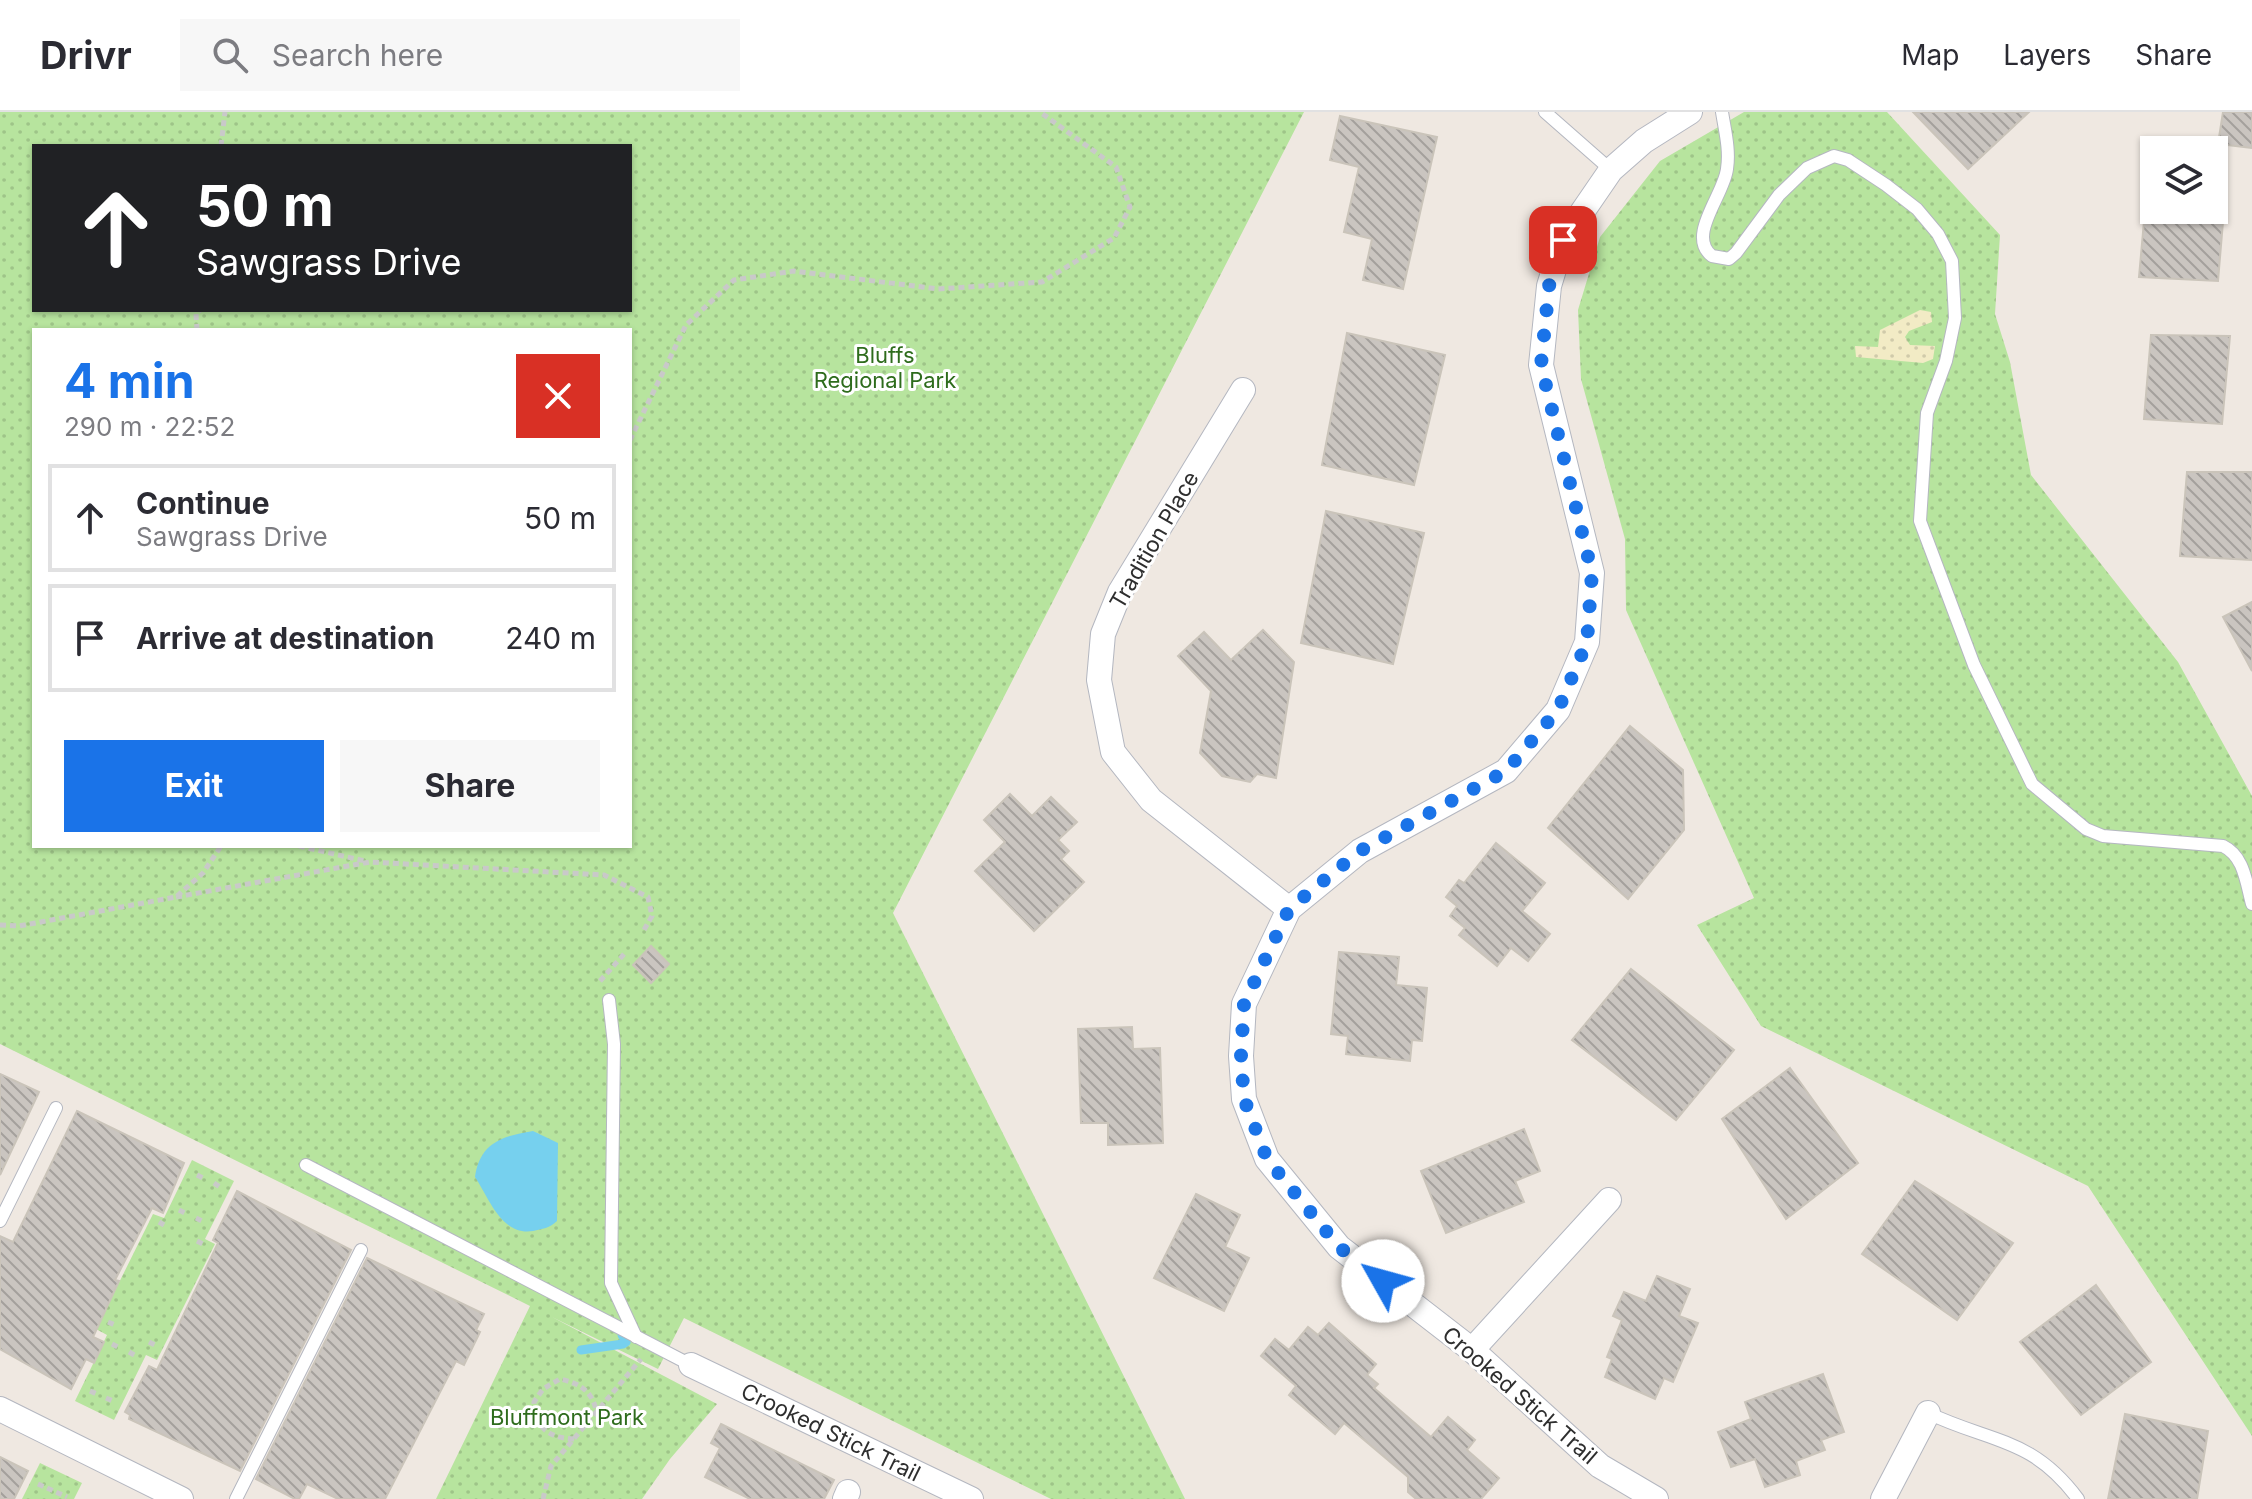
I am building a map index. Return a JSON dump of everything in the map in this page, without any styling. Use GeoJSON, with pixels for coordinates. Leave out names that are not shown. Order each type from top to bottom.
{"type":"FeatureCollection","features":[{"type":"Feature","properties":{"kind":"street"},"geometry":{"type":"LineString","coordinates":[[1289,909],[1360,851],[1506,771],[1558,710],[1587,642],[1592,573],[1541,365],[1549,286],[1563,240],[1611,170],[1644,141],[1690,112]]}},
{"type":"Feature","properties":{"kind":"street","name":"Tradition Place"},"geometry":{"type":"LineString","coordinates":[[1243,390],[1120,592],[1103,634],[1099,680],[1113,752],[1151,800],[1289,909]]}},
{"type":"Feature","properties":{"kind":"street","name":"Crooked Stick Trail"},"geometry":{"type":"LineString","coordinates":[[1289,909],[1244,1004],[1241,1056],[1244,1099],[1267,1159],[1339,1247],[1472,1350],[1600,1466],[1656,1499]]}},
{"type":"Feature","properties":{"kind":"street"},"geometry":{"type":"LineString","coordinates":[[1472,1350],[1609,1200]]}},
{"type":"Feature","properties":{"kind":"street","name":"Crooked Stick Trail"},"geometry":{"type":"LineString","coordinates":[[691,1365],[971,1499]]}},
{"type":"Feature","properties":{"kind":"street"},"geometry":{"type":"LineString","coordinates":[[0,1409],[181,1499]]}},
{"type":"Feature","properties":{"kind":"street"},"geometry":{"type":"LineString","coordinates":[[1883,1499],[1928,1413]]}},
{"type":"Feature","properties":{"kind":"lane"},"geometry":{"type":"LineString","coordinates":[[1545,112],[1611,170]]}},
{"type":"Feature","properties":{"kind":"lane"},"geometry":{"type":"LineString","coordinates":[[1722,112],[1727,172],[1723,189],[1703,231],[1702,243],[1712,256],[1729,259],[1779,195],[1807,168],[1834,156],[1860,168],[1917,209],[1938,234],[1952,261],[1955,318],[1946,361],[1927,413],[1920,521],[1974,665],[2032,784],[2086,829],[2103,836],[2223,846],[2233,851],[2240,860],[2252,904]]}},
{"type":"Feature","properties":{"kind":"lane"},"geometry":{"type":"LineString","coordinates":[[609,1000],[614,1044],[611,1283],[636,1337]]}},
{"type":"Feature","properties":{"kind":"lane"},"geometry":{"type":"LineString","coordinates":[[0,1221],[56,1108]]}},
{"type":"Feature","properties":{"kind":"lane"},"geometry":{"type":"LineString","coordinates":[[306,1165],[691,1365]]}},
{"type":"Feature","properties":{"kind":"lane"},"geometry":{"type":"LineString","coordinates":[[236,1499],[361,1250]]}},
{"type":"Feature","properties":{"kind":"lane"},"geometry":{"type":"LineString","coordinates":[[1928,1413],[2012,1443],[2057,1471],[2078,1499]]}},
{"type":"Feature","properties":{"kind":"path"},"geometry":{"type":"LineString","coordinates":[[221,144],[225,112]]}},
{"type":"Feature","properties":{"kind":"path"},"geometry":{"type":"LineString","coordinates":[[632,436],[686,325],[734,280],[794,271],[938,289],[1042,282],[1114,238],[1130,207],[1116,167],[1040,112]]}},
{"type":"Feature","properties":{"kind":"path"},"geometry":{"type":"LineString","coordinates":[[176,897],[203,873],[220,848]]}},
{"type":"Feature","properties":{"kind":"path"},"geometry":{"type":"LineString","coordinates":[[308,848],[370,862],[604,875],[648,897],[652,916],[644,930]]}},
{"type":"Feature","properties":{"kind":"path"},"geometry":{"type":"LineString","coordinates":[[0,925],[19,926],[370,862]]}},
{"type":"Feature","properties":{"kind":"path"},"geometry":{"type":"LineString","coordinates":[[595,985],[626,952]]}},
{"type":"Feature","properties":{"kind":"path"},"geometry":{"type":"LineString","coordinates":[[214,1183],[220,1187]]}},
{"type":"Feature","properties":{"kind":"path"},"geometry":{"type":"LineString","coordinates":[[197,1241],[205,1245]]}},
{"type":"Feature","properties":{"kind":"path"},"geometry":{"type":"LineString","coordinates":[[543,1499],[551,1466],[639,1364],[648,1343]]}},
{"type":"Feature","properties":{"kind":"path"},"geometry":{"type":"LineString","coordinates":[[112,1344],[120,1348]]}},
{"type":"Feature","properties":{"kind":"path"},"geometry":{"type":"LineString","coordinates":[[129,1352],[136,1356]]}},
{"type":"Feature","properties":{"kind":"path"},"geometry":{"type":"LineString","coordinates":[[575,1439],[554,1438],[541,1428],[534,1402],[543,1389],[560,1379],[581,1384],[594,1400],[597,1413]]}},
{"type":"Feature","properties":{"kind":"path"},"geometry":{"type":"LineString","coordinates":[[106,1398],[113,1401]]}},
{"type":"Feature","properties":{"kind":"path"},"geometry":{"type":"LineString","coordinates":[[38,1484],[67,1497]]}},
{"type":"Feature","properties":{"kind":"green space","name":"Bluffs Regional Park"},"geometry":{"type":"Polygon","coordinates":[[[0,112],[1304,112],[893,913],[1185,1499],[1051,1499],[684,1318],[658,1369],[552,1317],[717,1404],[670,1459],[642,1499],[436,1499],[530,1306],[0,1044],[0,112]]]}},
{"type":"Feature","properties":{"kind":"green space"},"geometry":{"type":"Polygon","coordinates":[[[1744,112],[1887,112],[2000,235],[1995,314],[2010,362],[2031,475],[2178,662],[2252,796],[2252,1436],[2088,1186],[1761,1026],[1697,925],[1754,898],[1626,610],[1625,539],[1581,379],[1578,310],[1600,237],[1660,161],[1744,112]]]}},
{"type":"Feature","properties":{"kind":"green space"},"geometry":{"type":"Polygon","coordinates":[[[192,1160],[234,1181],[205,1239],[215,1244],[157,1360],[146,1355],[114,1420],[75,1401],[107,1335],[96,1329],[153,1214],[164,1218],[192,1160]]]}},
{"type":"Feature","properties":{"kind":"green space"},"geometry":{"type":"Polygon","coordinates":[[[40,1463],[82,1483],[74,1499],[22,1499],[40,1463]]]}},
{"type":"Feature","properties":{"kind":"sand"},"geometry":{"type":"Polygon","coordinates":[[[1920,310],[1931,312],[1932,322],[1909,331],[1905,337],[1910,345],[1935,346],[1933,359],[1923,363],[1856,357],[1855,346],[1878,347],[1880,330],[1920,310]]]}},
{"type":"Feature","properties":{"kind":"water"},"geometry":{"type":"Polygon","coordinates":[[[533,1131],[558,1143],[557,1221],[543,1229],[522,1231],[513,1228],[498,1214],[475,1177],[488,1148],[512,1135],[533,1131]]]}},
{"type":"Feature","properties":{"kind":"building"},"geometry":{"type":"Polygon","coordinates":[[[1913,112],[2029,112],[1968,169],[1913,112]]]}},
{"type":"Feature","properties":{"kind":"building"},"geometry":{"type":"Polygon","coordinates":[[[2223,112],[2252,112],[2252,148],[2228,145],[2228,136],[2219,136],[2223,112]]]}},
{"type":"Feature","properties":{"kind":"building"},"geometry":{"type":"Polygon","coordinates":[[[1340,116],[1437,137],[1403,289],[1363,280],[1372,239],[1344,232],[1359,167],[1330,160],[1340,116]]]}},
{"type":"Feature","properties":{"kind":"building"},"geometry":{"type":"Polygon","coordinates":[[[2144,224],[2223,224],[2218,281],[2139,277],[2144,224]]]}},
{"type":"Feature","properties":{"kind":"building"},"geometry":{"type":"Polygon","coordinates":[[[1347,333],[1445,355],[1414,485],[1322,465],[1347,333]]]}},
{"type":"Feature","properties":{"kind":"building"},"geometry":{"type":"Polygon","coordinates":[[[2151,335],[2230,336],[2222,424],[2144,419],[2151,335]]]}},
{"type":"Feature","properties":{"kind":"building"},"geometry":{"type":"Polygon","coordinates":[[[2187,472],[2252,472],[2252,560],[2180,556],[2187,472]]]}},
{"type":"Feature","properties":{"kind":"building"},"geometry":{"type":"Polygon","coordinates":[[[1326,511],[1424,533],[1393,664],[1301,643],[1326,511]]]}},
{"type":"Feature","properties":{"kind":"building"},"geometry":{"type":"Polygon","coordinates":[[[2252,602],[2252,671],[2223,617],[2252,602]]]}},
{"type":"Feature","properties":{"kind":"building"},"geometry":{"type":"Polygon","coordinates":[[[1263,630],[1294,662],[1276,778],[1257,774],[1250,782],[1222,776],[1200,753],[1211,691],[1178,656],[1204,632],[1231,660],[1263,630]]]}},
{"type":"Feature","properties":{"kind":"building"},"geometry":{"type":"Polygon","coordinates":[[[1630,726],[1683,770],[1684,830],[1628,899],[1548,828],[1630,726]]]}},
{"type":"Feature","properties":{"kind":"building"},"geometry":{"type":"Polygon","coordinates":[[[1010,794],[1032,816],[1051,797],[1077,822],[1058,840],[1069,851],[1061,859],[1084,882],[1034,931],[975,871],[1005,842],[984,820],[1010,794]]]}},
{"type":"Feature","properties":{"kind":"building"},"geometry":{"type":"Polygon","coordinates":[[[1496,843],[1545,883],[1522,911],[1550,934],[1528,961],[1511,948],[1497,966],[1459,935],[1465,928],[1450,916],[1457,906],[1446,897],[1459,880],[1464,883],[1496,843]]]}},
{"type":"Feature","properties":{"kind":"building"},"geometry":{"type":"Polygon","coordinates":[[[651,946],[669,964],[651,983],[633,965],[651,946]]]}},
{"type":"Feature","properties":{"kind":"building"},"geometry":{"type":"Polygon","coordinates":[[[1339,952],[1399,957],[1396,985],[1427,988],[1422,1041],[1412,1040],[1410,1061],[1346,1054],[1348,1036],[1331,1034],[1339,952]]]}},
{"type":"Feature","properties":{"kind":"building"},"geometry":{"type":"Polygon","coordinates":[[[1631,969],[1734,1050],[1676,1120],[1572,1040],[1631,969]]]}},
{"type":"Feature","properties":{"kind":"building"},"geometry":{"type":"Polygon","coordinates":[[[1132,1027],[1133,1049],[1160,1048],[1163,1143],[1108,1145],[1108,1123],[1081,1123],[1078,1029],[1132,1027]]]}},
{"type":"Feature","properties":{"kind":"building"},"geometry":{"type":"Polygon","coordinates":[[[1790,1068],[1858,1163],[1786,1219],[1722,1119],[1790,1068]]]}},
{"type":"Feature","properties":{"kind":"building"},"geometry":{"type":"Polygon","coordinates":[[[0,1074],[39,1092],[0,1175],[0,1074]]]}},
{"type":"Feature","properties":{"kind":"building"},"geometry":{"type":"Polygon","coordinates":[[[77,1111],[184,1163],[163,1213],[152,1208],[115,1280],[119,1281],[93,1337],[104,1342],[94,1363],[86,1359],[71,1389],[0,1349],[0,1236],[13,1242],[77,1111]]]}},
{"type":"Feature","properties":{"kind":"building"},"geometry":{"type":"Polygon","coordinates":[[[1524,1129],[1540,1171],[1515,1181],[1524,1202],[1446,1233],[1421,1171],[1524,1129]]]}},
{"type":"Feature","properties":{"kind":"building"},"geometry":{"type":"Polygon","coordinates":[[[1915,1181],[2013,1243],[1957,1320],[1862,1254],[1915,1181]]]}},
{"type":"Feature","properties":{"kind":"building"},"geometry":{"type":"Polygon","coordinates":[[[237,1191],[351,1250],[240,1471],[129,1419],[130,1415],[125,1412],[149,1366],[157,1370],[218,1243],[213,1240],[237,1191]]]}},
{"type":"Feature","properties":{"kind":"building"},"geometry":{"type":"Polygon","coordinates":[[[1196,1194],[1240,1215],[1225,1247],[1249,1258],[1224,1311],[1154,1278],[1196,1194]]]}},
{"type":"Feature","properties":{"kind":"building"},"geometry":{"type":"Polygon","coordinates":[[[367,1258],[484,1314],[476,1330],[480,1332],[464,1365],[456,1361],[385,1499],[338,1499],[307,1484],[299,1499],[295,1499],[256,1479],[367,1258]]]}},
{"type":"Feature","properties":{"kind":"building"},"geometry":{"type":"Polygon","coordinates":[[[1657,1276],[1690,1289],[1679,1316],[1698,1323],[1673,1382],[1664,1378],[1655,1399],[1605,1377],[1612,1359],[1607,1357],[1622,1320],[1613,1316],[1624,1292],[1646,1301],[1657,1276]]]}},
{"type":"Feature","properties":{"kind":"building"},"geometry":{"type":"Polygon","coordinates":[[[2096,1285],[2151,1362],[2081,1415],[2020,1342],[2096,1285]]]}},
{"type":"Feature","properties":{"kind":"building"},"geometry":{"type":"Polygon","coordinates":[[[1329,1323],[1376,1364],[1367,1375],[1378,1384],[1374,1388],[1431,1437],[1448,1417],[1475,1440],[1467,1450],[1499,1478],[1481,1499],[1416,1499],[1408,1492],[1408,1477],[1344,1423],[1335,1434],[1289,1395],[1296,1386],[1261,1356],[1275,1339],[1289,1350],[1308,1327],[1318,1335],[1329,1323]]]}},
{"type":"Feature","properties":{"kind":"building"},"geometry":{"type":"Polygon","coordinates":[[[1823,1374],[1844,1432],[1821,1440],[1825,1450],[1796,1461],[1800,1475],[1765,1487],[1755,1459],[1731,1467],[1718,1432],[1751,1419],[1745,1402],[1823,1374]]]}},
{"type":"Feature","properties":{"kind":"building"},"geometry":{"type":"Polygon","coordinates":[[[2125,1414],[2208,1431],[2197,1499],[2108,1499],[2125,1414]]]}},
{"type":"Feature","properties":{"kind":"building"},"geometry":{"type":"Polygon","coordinates":[[[721,1424],[834,1480],[824,1499],[750,1499],[705,1477],[720,1448],[711,1443],[721,1424]]]}},
{"type":"Feature","properties":{"kind":"building"},"geometry":{"type":"Polygon","coordinates":[[[0,1457],[28,1471],[14,1499],[0,1499],[0,1457]]]}},
{"type":"Feature","properties":{"kind":"waterway"},"geometry":{"type":"LineString","coordinates":[[581,1350],[623,1344],[626,1342],[622,1335]]}},
{"type":"Feature","properties":{"kind":"route"},"geometry":{"type":"LineString","coordinates":[[1383,1281],[1339,1247],[1267,1159],[1244,1099],[1241,1056],[1244,1004],[1289,909],[1360,851],[1506,771],[1558,710],[1587,642],[1592,573],[1541,365],[1549,286],[1563,240]]}},
{"type":"Feature","properties":{"kind":"park label","name":"Bluffmont Park"},"geometry":{"type":"Point","coordinates":[567,1417]}}]}
